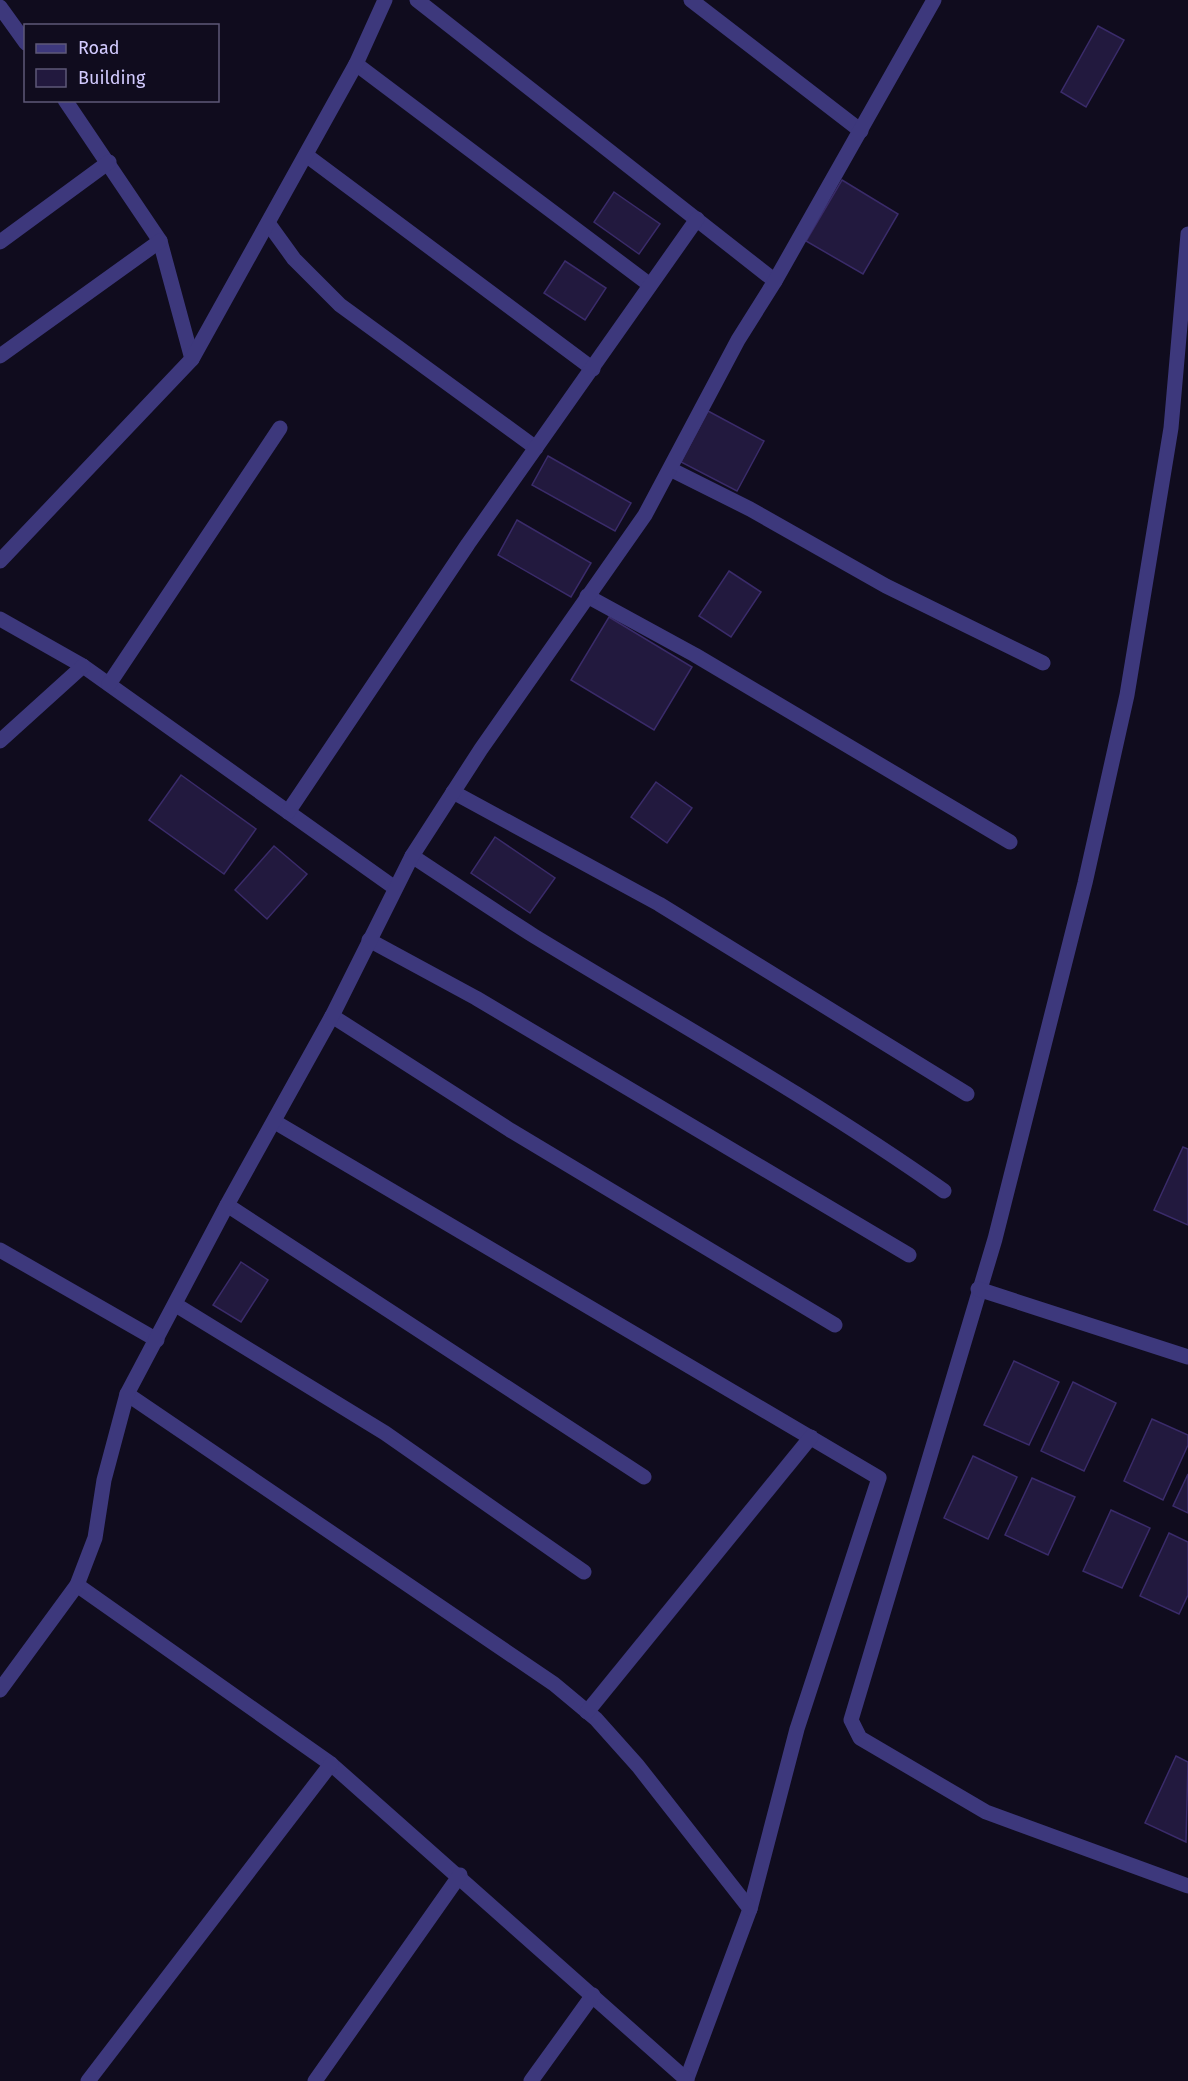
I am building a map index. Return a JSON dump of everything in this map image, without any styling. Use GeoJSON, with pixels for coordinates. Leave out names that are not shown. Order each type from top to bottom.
{"type":"FeatureCollection","features":[{"type":"Feature","properties":{"kind":"street"},"geometry":{"type":"LineString","coordinates":[[0,561],[192,359],[356,64],[386,0]]}},
{"type":"Feature","properties":{"kind":"street"},"geometry":{"type":"LineString","coordinates":[[417,0],[775,281]]}},
{"type":"Feature","properties":{"kind":"street"},"geometry":{"type":"LineString","coordinates":[[691,0],[861,131]]}},
{"type":"Feature","properties":{"kind":"street"},"geometry":{"type":"LineString","coordinates":[[0,1690],[77,1586],[95,1538],[104,1480],[127,1394],[227,1205],[332,1016],[412,856],[453,792],[645,515],[738,340],[775,281],[934,0]]}},
{"type":"Feature","properties":{"kind":"street"},"geometry":{"type":"LineString","coordinates":[[0,7],[24,41]]}},
{"type":"Feature","properties":{"kind":"street"},"geometry":{"type":"LineString","coordinates":[[356,64],[650,285]]}},
{"type":"Feature","properties":{"kind":"street"},"geometry":{"type":"LineString","coordinates":[[66,102],[109,162],[160,241],[192,359]]}},
{"type":"Feature","properties":{"kind":"street"},"geometry":{"type":"LineString","coordinates":[[306,155],[593,369]]}},
{"type":"Feature","properties":{"kind":"street"},"geometry":{"type":"LineString","coordinates":[[0,242],[109,162]]}},
{"type":"Feature","properties":{"kind":"street"},"geometry":{"type":"LineString","coordinates":[[288,812],[536,448],[697,219]]}},
{"type":"Feature","properties":{"kind":"street"},"geometry":{"type":"LineString","coordinates":[[268,223],[294,259],[340,306],[536,448]]}},
{"type":"Feature","properties":{"kind":"street"},"geometry":{"type":"LineString","coordinates":[[1188,234],[1171,428],[1127,695],[1085,883],[1005,1200],[850,1720],[860,1738],[986,1812],[1188,1886]]}},
{"type":"Feature","properties":{"kind":"street"},"geometry":{"type":"LineString","coordinates":[[0,356],[160,241]]}},
{"type":"Feature","properties":{"kind":"street"},"geometry":{"type":"LineString","coordinates":[[109,684],[280,428]]}},
{"type":"Feature","properties":{"kind":"street"},"geometry":{"type":"LineString","coordinates":[[670,469],[750,509],[886,585],[1043,663]]}},
{"type":"Feature","properties":{"kind":"street"},"geometry":{"type":"LineString","coordinates":[[587,596],[695,655],[1010,842]]}},
{"type":"Feature","properties":{"kind":"street"},"geometry":{"type":"LineString","coordinates":[[0,619],[84,666],[395,888]]}},
{"type":"Feature","properties":{"kind":"street"},"geometry":{"type":"LineString","coordinates":[[0,741],[84,666]]}},
{"type":"Feature","properties":{"kind":"street"},"geometry":{"type":"LineString","coordinates":[[453,792],[659,904],[967,1094]]}},
{"type":"Feature","properties":{"kind":"street"},"geometry":{"type":"LineString","coordinates":[[412,856],[532,934],[870,1139],[944,1191]]}},
{"type":"Feature","properties":{"kind":"street"},"geometry":{"type":"LineString","coordinates":[[369,940],[476,998],[909,1255]]}},
{"type":"Feature","properties":{"kind":"street"},"geometry":{"type":"LineString","coordinates":[[332,1016],[510,1130],[835,1325]]}},
{"type":"Feature","properties":{"kind":"street"},"geometry":{"type":"LineString","coordinates":[[77,1586],[331,1764],[460,1875],[687,2081],[750,1909],[797,1729],[879,1478],[275,1122]]}},
{"type":"Feature","properties":{"kind":"street"},"geometry":{"type":"LineString","coordinates":[[227,1205],[644,1477]]}},
{"type":"Feature","properties":{"kind":"street"},"geometry":{"type":"LineString","coordinates":[[0,1250],[157,1340]]}},
{"type":"Feature","properties":{"kind":"street"},"geometry":{"type":"LineString","coordinates":[[978,1289],[1188,1357]]}},
{"type":"Feature","properties":{"kind":"street"},"geometry":{"type":"LineString","coordinates":[[176,1305],[385,1432],[584,1572]]}},
{"type":"Feature","properties":{"kind":"street"},"geometry":{"type":"LineString","coordinates":[[127,1394],[554,1684],[587,1712],[638,1766],[750,1909]]}},
{"type":"Feature","properties":{"kind":"street"},"geometry":{"type":"LineString","coordinates":[[587,1712],[812,1437]]}},
{"type":"Feature","properties":{"kind":"street"},"geometry":{"type":"LineString","coordinates":[[87,2081],[331,1764]]}},
{"type":"Feature","properties":{"kind":"street"},"geometry":{"type":"LineString","coordinates":[[315,2081],[460,1875]]}},
{"type":"Feature","properties":{"kind":"street"},"geometry":{"type":"LineString","coordinates":[[531,2081],[593,1995]]}},
{"type":"Feature","properties":{"kind":"building"},"geometry":{"type":"Polygon","coordinates":[[[1098,26],[1124,40],[1086,107],[1061,92],[1098,26]]]}},
{"type":"Feature","properties":{"kind":"building"},"geometry":{"type":"Polygon","coordinates":[[[842,180],[898,214],[863,274],[806,241],[842,180]]]}},
{"type":"Feature","properties":{"kind":"building"},"geometry":{"type":"Polygon","coordinates":[[[614,192],[660,224],[639,254],[594,222],[614,192]]]}},
{"type":"Feature","properties":{"kind":"building"},"geometry":{"type":"Polygon","coordinates":[[[565,261],[606,288],[585,320],[544,293],[565,261]]]}},
{"type":"Feature","properties":{"kind":"building"},"geometry":{"type":"Polygon","coordinates":[[[708,411],[764,441],[737,491],[681,462],[708,411]]]}},
{"type":"Feature","properties":{"kind":"building"},"geometry":{"type":"Polygon","coordinates":[[[548,456],[631,503],[615,531],[532,485],[548,456]]]}},
{"type":"Feature","properties":{"kind":"building"},"geometry":{"type":"Polygon","coordinates":[[[517,520],[591,563],[571,597],[498,555],[517,520]]]}},
{"type":"Feature","properties":{"kind":"building"},"geometry":{"type":"Polygon","coordinates":[[[729,571],[761,592],[731,637],[699,616],[729,571]]]}},
{"type":"Feature","properties":{"kind":"building"},"geometry":{"type":"Polygon","coordinates":[[[609,617],[692,667],[654,730],[571,680],[609,617]]]}},
{"type":"Feature","properties":{"kind":"building"},"geometry":{"type":"Polygon","coordinates":[[[181,775],[256,829],[224,874],[149,820],[181,775]]]}},
{"type":"Feature","properties":{"kind":"building"},"geometry":{"type":"Polygon","coordinates":[[[656,782],[692,808],[667,843],[631,817],[656,782]]]}},
{"type":"Feature","properties":{"kind":"building"},"geometry":{"type":"Polygon","coordinates":[[[495,837],[555,878],[530,913],[471,873],[495,837]]]}},
{"type":"Feature","properties":{"kind":"building"},"geometry":{"type":"Polygon","coordinates":[[[274,846],[307,874],[267,919],[235,890],[274,846]]]}},
{"type":"Feature","properties":{"kind":"building"},"geometry":{"type":"Polygon","coordinates":[[[1183,1147],[1188,1149],[1188,1225],[1154,1210],[1183,1147]]]}},
{"type":"Feature","properties":{"kind":"building"},"geometry":{"type":"Polygon","coordinates":[[[241,1262],[268,1280],[241,1322],[213,1305],[241,1262]]]}},
{"type":"Feature","properties":{"kind":"building"},"geometry":{"type":"Polygon","coordinates":[[[1014,1361],[1059,1382],[1029,1445],[984,1425],[1014,1361]]]}},
{"type":"Feature","properties":{"kind":"building"},"geometry":{"type":"Polygon","coordinates":[[[1073,1382],[1116,1403],[1084,1471],[1041,1451],[1073,1382]]]}},
{"type":"Feature","properties":{"kind":"building"},"geometry":{"type":"Polygon","coordinates":[[[1152,1419],[1188,1435],[1188,1445],[1163,1500],[1124,1481],[1152,1419]]]}},
{"type":"Feature","properties":{"kind":"building"},"geometry":{"type":"Polygon","coordinates":[[[973,1456],[1017,1477],[988,1539],[944,1518],[973,1456]]]}},
{"type":"Feature","properties":{"kind":"building"},"geometry":{"type":"Polygon","coordinates":[[[1188,1474],[1188,1513],[1173,1506],[1188,1474]]]}},
{"type":"Feature","properties":{"kind":"building"},"geometry":{"type":"Polygon","coordinates":[[[1032,1478],[1075,1497],[1048,1555],[1005,1535],[1032,1478]]]}},
{"type":"Feature","properties":{"kind":"building"},"geometry":{"type":"Polygon","coordinates":[[[1111,1510],[1150,1528],[1122,1588],[1083,1571],[1111,1510]]]}},
{"type":"Feature","properties":{"kind":"building"},"geometry":{"type":"Polygon","coordinates":[[[1169,1533],[1188,1542],[1188,1595],[1179,1614],[1140,1596],[1169,1533]]]}},
{"type":"Feature","properties":{"kind":"building"},"geometry":{"type":"Polygon","coordinates":[[[1176,1756],[1188,1762],[1186,1842],[1145,1823],[1176,1756]]]}}]}
